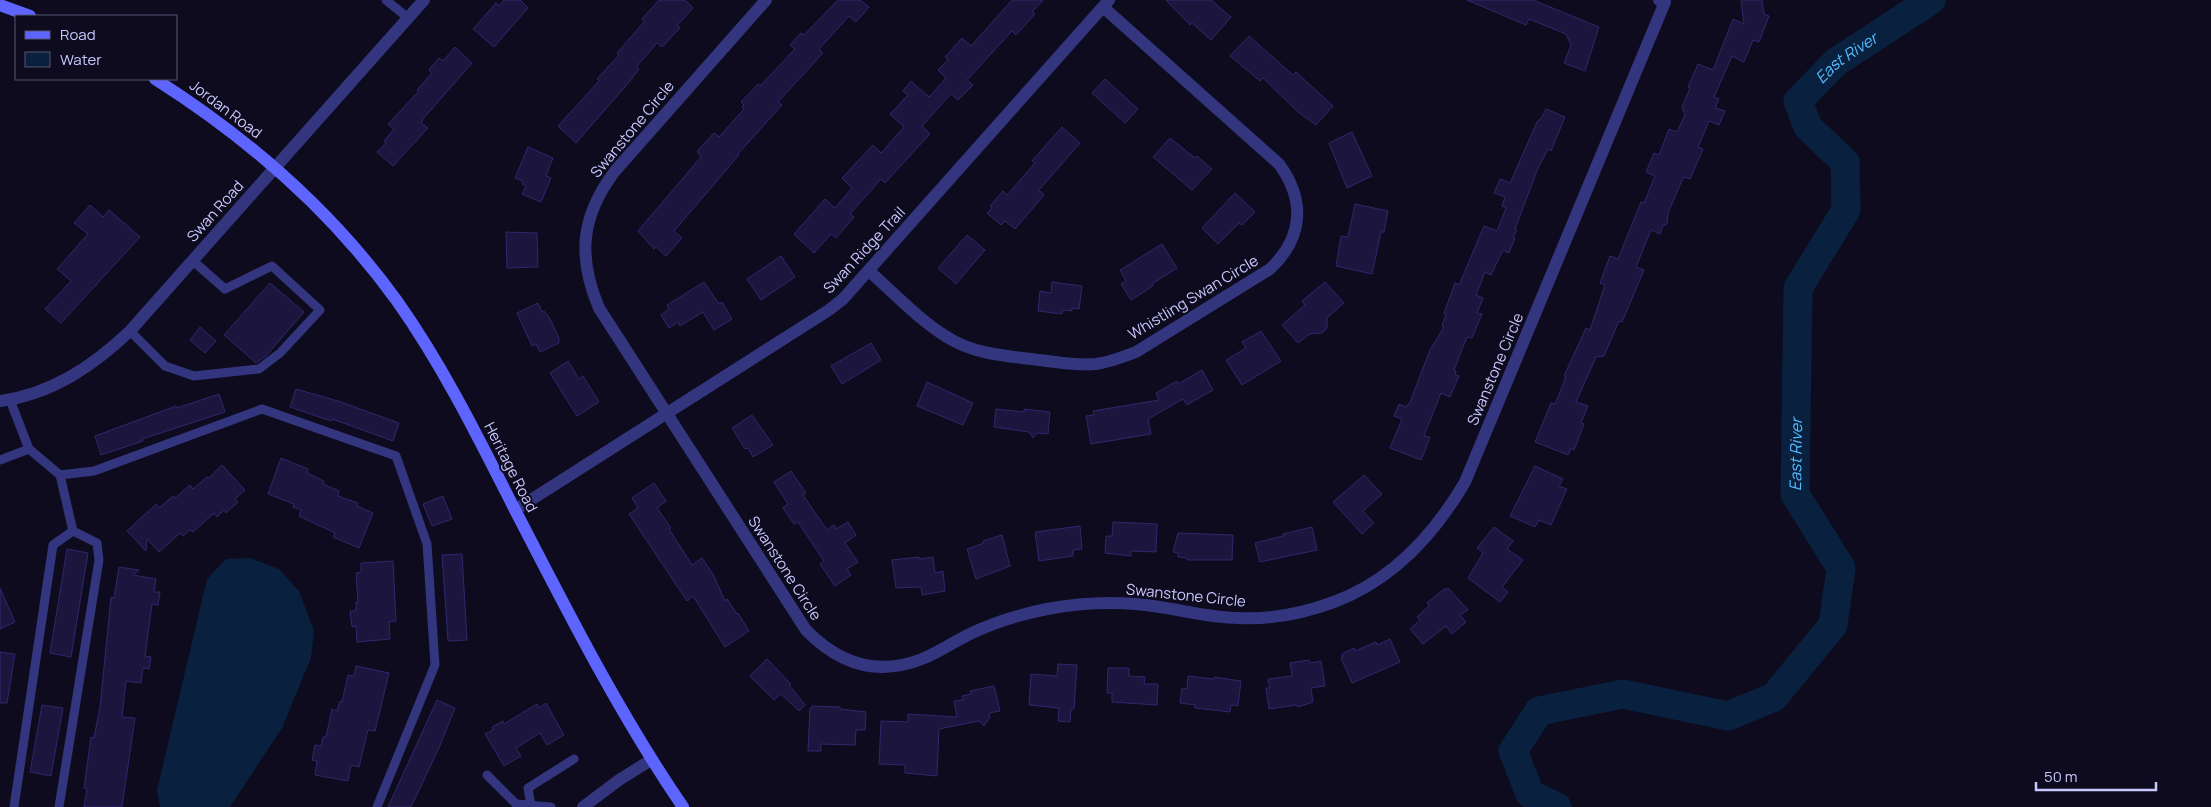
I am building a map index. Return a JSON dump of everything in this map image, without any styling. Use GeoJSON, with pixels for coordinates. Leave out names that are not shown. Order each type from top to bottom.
{"type":"FeatureCollection","features":[{"type":"Feature","properties":{"kind":"main road"},"geometry":{"type":"LineString","coordinates":[[0,5],[27,15]]}},
{"type":"Feature","properties":{"kind":"main road","name":"Jordan Road"},"geometry":{"type":"LineString","coordinates":[[156,80],[233,132],[275,167]]}},
{"type":"Feature","properties":{"kind":"main road","name":"Heritage Road"},"geometry":{"type":"LineString","coordinates":[[275,167],[327,218],[360,254],[396,300],[428,348],[458,399],[587,650],[651,760],[683,807]]}},
{"type":"Feature","properties":{"kind":"street","name":"Swan Road"},"geometry":{"type":"LineString","coordinates":[[5,401],[36,393],[64,381],[109,351],[130,330],[424,0]]}},
{"type":"Feature","properties":{"kind":"street","name":"Swanstone Circle"},"geometry":{"type":"LineString","coordinates":[[766,0],[602,188],[593,206],[587,227],[584,248],[586,269],[591,289],[599,308],[806,630],[820,645],[833,654],[862,665],[882,667],[903,665],[923,659],[982,629],[1007,619],[1047,609],[1089,604],[1124,603],[1160,606],[1197,614],[1238,618],[1282,616],[1308,611],[1336,601],[1363,588],[1408,556],[1448,512],[1465,482],[1665,2],[1659,0]]}},
{"type":"Feature","properties":{"kind":"street","name":"Swan Ridge Trail"},"geometry":{"type":"LineString","coordinates":[[515,510],[829,310],[843,299],[1106,4]]}},
{"type":"Feature","properties":{"kind":"street","name":"Whistling Swan Circle"},"geometry":{"type":"LineString","coordinates":[[869,270],[930,325],[965,347],[985,353],[1083,364],[1117,359],[1136,352],[1270,270],[1281,259],[1294,236],[1297,220],[1294,191],[1279,164],[1106,4]]}},
{"type":"Feature","properties":{"kind":"street"},"geometry":{"type":"LineString","coordinates":[[583,807],[619,780],[651,760]]}},
{"type":"Feature","properties":{"kind":"lane"},"geometry":{"type":"LineString","coordinates":[[386,0],[408,18]]}},
{"type":"Feature","properties":{"kind":"lane"},"geometry":{"type":"LineString","coordinates":[[130,330],[165,366],[194,376],[259,369],[280,354],[320,310],[272,266],[225,288],[192,260]]}},
{"type":"Feature","properties":{"kind":"lane"},"geometry":{"type":"LineString","coordinates":[[5,401],[29,449],[60,475],[73,531]]}},
{"type":"Feature","properties":{"kind":"lane"},"geometry":{"type":"LineString","coordinates":[[60,475],[94,471],[262,409],[396,456],[427,544],[435,665],[377,807]]}},
{"type":"Feature","properties":{"kind":"lane"},"geometry":{"type":"LineString","coordinates":[[0,460],[29,449]]}},
{"type":"Feature","properties":{"kind":"lane"},"geometry":{"type":"LineString","coordinates":[[14,807],[53,545],[73,531]]}},
{"type":"Feature","properties":{"kind":"lane"},"geometry":{"type":"LineString","coordinates":[[59,807],[99,560],[97,543],[73,531]]}},
{"type":"Feature","properties":{"kind":"lane"},"geometry":{"type":"LineString","coordinates":[[531,806],[528,788],[574,759]]}},
{"type":"Feature","properties":{"kind":"lane"},"geometry":{"type":"LineString","coordinates":[[487,775],[516,804],[551,807]]}},
{"type":"Feature","properties":{"kind":"water"},"geometry":{"type":"Polygon","coordinates":[[[250,558],[279,569],[299,591],[314,631],[311,658],[282,728],[230,807],[160,807],[157,790],[207,579],[226,559],[250,558]]]}},
{"type":"Feature","properties":{"kind":"building"},"geometry":{"type":"Polygon","coordinates":[[[504,0],[520,0],[528,8],[494,47],[473,29],[496,3],[499,6],[504,0]]]}},
{"type":"Feature","properties":{"kind":"building"},"geometry":{"type":"Polygon","coordinates":[[[659,0],[685,0],[693,8],[677,26],[680,28],[662,47],[657,43],[637,66],[639,69],[630,81],[576,143],[558,126],[599,81],[597,79],[619,55],[617,53],[644,22],[642,19],[659,0]]]}},
{"type":"Feature","properties":{"kind":"building"},"geometry":{"type":"Polygon","coordinates":[[[838,0],[860,0],[869,7],[856,22],[849,16],[819,49],[823,53],[778,102],[782,105],[738,154],[674,231],[682,238],[666,256],[656,247],[654,249],[638,231],[701,157],[697,151],[714,133],[719,137],[744,109],[742,107],[744,105],[741,102],[758,84],[760,86],[795,49],[790,45],[801,33],[804,35],[838,0]]]}},
{"type":"Feature","properties":{"kind":"building"},"geometry":{"type":"Polygon","coordinates":[[[1012,0],[1043,0],[1032,12],[1035,14],[1016,35],[1012,31],[967,80],[973,85],[958,100],[951,94],[922,126],[930,134],[885,183],[881,179],[850,214],[854,217],[836,238],[831,234],[814,253],[794,234],[825,199],[835,208],[852,188],[842,178],[873,145],[881,153],[904,127],[890,114],[908,95],[903,91],[911,81],[929,97],[946,78],[938,70],[948,60],[945,57],[962,38],[971,46],[1012,0]]]}},
{"type":"Feature","properties":{"kind":"building"},"geometry":{"type":"Polygon","coordinates":[[[1166,0],[1211,0],[1231,17],[1211,40],[1192,23],[1190,25],[1166,0]]]}},
{"type":"Feature","properties":{"kind":"building"},"geometry":{"type":"Polygon","coordinates":[[[1467,0],[1533,0],[1599,27],[1585,71],[1564,63],[1571,45],[1566,34],[1529,19],[1526,25],[1467,0]]]}},
{"type":"Feature","properties":{"kind":"building"},"geometry":{"type":"Polygon","coordinates":[[[1741,0],[1762,0],[1764,14],[1769,16],[1759,42],[1753,40],[1744,62],[1732,56],[1714,97],[1719,99],[1715,108],[1725,111],[1719,125],[1709,121],[1698,147],[1703,149],[1690,179],[1684,177],[1680,185],[1668,213],[1667,224],[1663,226],[1660,234],[1651,230],[1636,267],[1644,270],[1622,322],[1619,321],[1604,356],[1596,357],[1576,402],[1588,406],[1581,423],[1584,424],[1574,450],[1571,448],[1568,455],[1535,442],[1551,403],[1555,404],[1566,377],[1564,376],[1586,328],[1590,330],[1605,285],[1600,283],[1610,256],[1618,259],[1641,202],[1644,203],[1655,176],[1646,172],[1654,153],[1659,155],[1669,129],[1677,132],[1685,115],[1682,107],[1690,88],[1688,87],[1698,64],[1713,70],[1733,19],[1744,24],[1741,0]]]}},
{"type":"Feature","properties":{"kind":"building"},"geometry":{"type":"Polygon","coordinates":[[[1249,36],[1293,75],[1296,72],[1333,106],[1316,125],[1298,112],[1263,78],[1260,81],[1230,56],[1249,36]]]}},
{"type":"Feature","properties":{"kind":"building"},"geometry":{"type":"Polygon","coordinates":[[[455,47],[472,63],[423,119],[421,123],[428,128],[393,166],[377,152],[386,143],[384,141],[394,129],[388,124],[419,91],[417,90],[432,73],[429,70],[439,58],[443,61],[455,47]]]}},
{"type":"Feature","properties":{"kind":"building"},"geometry":{"type":"Polygon","coordinates":[[[1105,79],[1138,109],[1125,123],[1092,93],[1105,79]]]}},
{"type":"Feature","properties":{"kind":"building"},"geometry":{"type":"Polygon","coordinates":[[[1546,109],[1565,117],[1551,151],[1548,149],[1538,168],[1515,229],[1517,230],[1513,237],[1515,238],[1509,253],[1503,250],[1491,275],[1485,272],[1476,295],[1483,298],[1477,313],[1482,314],[1472,338],[1467,337],[1454,370],[1456,371],[1455,375],[1459,376],[1450,397],[1441,393],[1424,436],[1430,437],[1421,460],[1390,448],[1402,419],[1394,416],[1399,404],[1406,407],[1410,402],[1430,350],[1444,327],[1442,326],[1446,314],[1444,313],[1455,283],[1459,285],[1484,226],[1497,231],[1506,208],[1502,206],[1505,197],[1494,193],[1500,179],[1510,183],[1537,122],[1546,109]]]}},
{"type":"Feature","properties":{"kind":"building"},"geometry":{"type":"Polygon","coordinates":[[[1062,127],[1080,143],[1039,190],[1044,195],[1015,229],[1005,221],[1001,225],[987,213],[992,208],[990,206],[1003,191],[1007,195],[1035,163],[1032,161],[1062,127]]]}},
{"type":"Feature","properties":{"kind":"building"},"geometry":{"type":"Polygon","coordinates":[[[1352,132],[1372,176],[1347,188],[1329,143],[1352,132]]]}},
{"type":"Feature","properties":{"kind":"building"},"geometry":{"type":"Polygon","coordinates":[[[1170,138],[1195,158],[1197,156],[1212,169],[1192,190],[1153,157],[1170,138]]]}},
{"type":"Feature","properties":{"kind":"building"},"geometry":{"type":"Polygon","coordinates":[[[528,147],[553,158],[546,176],[551,178],[541,202],[522,194],[526,186],[522,184],[523,181],[515,178],[528,147]]]}},
{"type":"Feature","properties":{"kind":"building"},"geometry":{"type":"Polygon","coordinates":[[[1235,193],[1255,212],[1242,225],[1239,223],[1218,244],[1202,228],[1235,193]]]}},
{"type":"Feature","properties":{"kind":"building"},"geometry":{"type":"Polygon","coordinates":[[[1355,204],[1388,211],[1384,232],[1381,232],[1372,274],[1336,266],[1341,236],[1348,237],[1355,204]]]}},
{"type":"Feature","properties":{"kind":"building"},"geometry":{"type":"Polygon","coordinates":[[[90,205],[103,217],[109,210],[140,237],[61,323],[45,309],[71,281],[57,269],[88,234],[74,223],[90,205]]]}},
{"type":"Feature","properties":{"kind":"building"},"geometry":{"type":"Polygon","coordinates":[[[506,232],[537,233],[538,267],[507,268],[506,232]]]}},
{"type":"Feature","properties":{"kind":"building"},"geometry":{"type":"Polygon","coordinates":[[[967,235],[985,250],[956,284],[938,268],[967,235]]]}},
{"type":"Feature","properties":{"kind":"building"},"geometry":{"type":"Polygon","coordinates":[[[1162,244],[1177,268],[1131,300],[1121,284],[1126,281],[1120,270],[1162,244]]]}},
{"type":"Feature","properties":{"kind":"building"},"geometry":{"type":"Polygon","coordinates":[[[781,256],[795,277],[761,300],[747,279],[781,256]]]}},
{"type":"Feature","properties":{"kind":"building"},"geometry":{"type":"Polygon","coordinates":[[[704,282],[719,304],[722,302],[732,319],[714,330],[703,312],[680,326],[678,322],[669,328],[661,315],[669,309],[667,305],[704,282]]]}},
{"type":"Feature","properties":{"kind":"building"},"geometry":{"type":"Polygon","coordinates":[[[1052,282],[1082,286],[1079,309],[1072,308],[1072,311],[1063,310],[1062,314],[1038,311],[1040,291],[1051,293],[1052,282]]]}},
{"type":"Feature","properties":{"kind":"building"},"geometry":{"type":"Polygon","coordinates":[[[1325,282],[1344,303],[1327,318],[1327,328],[1322,333],[1310,334],[1298,343],[1282,325],[1305,305],[1302,301],[1325,282]]]}},
{"type":"Feature","properties":{"kind":"building"},"geometry":{"type":"Polygon","coordinates":[[[270,283],[304,312],[266,356],[256,363],[224,335],[270,283]]]}},
{"type":"Feature","properties":{"kind":"building"},"geometry":{"type":"Polygon","coordinates":[[[538,303],[542,312],[544,311],[549,317],[559,338],[559,343],[540,352],[536,344],[532,346],[517,313],[538,303]]]}},
{"type":"Feature","properties":{"kind":"building"},"geometry":{"type":"Polygon","coordinates":[[[200,327],[216,341],[205,353],[190,340],[200,327]]]}},
{"type":"Feature","properties":{"kind":"building"},"geometry":{"type":"Polygon","coordinates":[[[1261,331],[1281,361],[1242,385],[1226,360],[1246,348],[1242,342],[1261,331]]]}},
{"type":"Feature","properties":{"kind":"building"},"geometry":{"type":"Polygon","coordinates":[[[871,343],[881,360],[842,384],[831,366],[871,343]]]}},
{"type":"Feature","properties":{"kind":"building"},"geometry":{"type":"Polygon","coordinates":[[[568,361],[579,379],[583,376],[599,402],[577,416],[550,373],[568,361]]]}},
{"type":"Feature","properties":{"kind":"building"},"geometry":{"type":"Polygon","coordinates":[[[1202,370],[1213,390],[1187,405],[1183,399],[1148,419],[1151,434],[1091,444],[1086,416],[1094,415],[1093,411],[1159,400],[1156,393],[1177,381],[1178,384],[1202,370]]]}},
{"type":"Feature","properties":{"kind":"building"},"geometry":{"type":"Polygon","coordinates":[[[927,382],[973,403],[963,425],[917,406],[927,382]]]}},
{"type":"Feature","properties":{"kind":"building"},"geometry":{"type":"Polygon","coordinates":[[[296,389],[338,401],[399,423],[393,441],[332,419],[331,421],[290,407],[296,389]]]}},
{"type":"Feature","properties":{"kind":"building"},"geometry":{"type":"Polygon","coordinates":[[[219,394],[225,412],[142,439],[143,441],[101,455],[95,436],[176,406],[177,408],[219,394]]]}},
{"type":"Feature","properties":{"kind":"building"},"geometry":{"type":"Polygon","coordinates":[[[996,409],[1024,412],[1024,409],[1050,412],[1048,434],[1037,433],[1033,438],[1029,432],[994,427],[996,409]]]}},
{"type":"Feature","properties":{"kind":"building"},"geometry":{"type":"Polygon","coordinates":[[[752,415],[773,445],[753,457],[748,448],[745,449],[732,428],[752,415]]]}},
{"type":"Feature","properties":{"kind":"building"},"geometry":{"type":"Polygon","coordinates":[[[281,458],[308,469],[307,473],[324,481],[323,484],[339,491],[338,496],[358,503],[357,506],[373,513],[359,548],[333,537],[335,533],[299,516],[301,510],[293,507],[294,504],[268,494],[281,458]]]}},
{"type":"Feature","properties":{"kind":"building"},"geometry":{"type":"Polygon","coordinates":[[[222,465],[245,490],[235,499],[238,502],[226,513],[224,510],[217,517],[214,513],[193,532],[190,530],[183,536],[180,533],[159,552],[147,539],[146,551],[127,531],[156,504],[159,508],[173,496],[175,498],[190,485],[193,489],[207,477],[209,478],[222,465]]]}},
{"type":"Feature","properties":{"kind":"building"},"geometry":{"type":"Polygon","coordinates":[[[1535,466],[1563,479],[1559,486],[1567,489],[1551,525],[1539,520],[1535,527],[1510,516],[1535,466]]]}},
{"type":"Feature","properties":{"kind":"building"},"geometry":{"type":"Polygon","coordinates":[[[791,471],[806,493],[803,495],[827,530],[834,525],[836,529],[848,522],[856,535],[845,543],[858,562],[847,569],[851,575],[835,586],[820,564],[824,561],[798,522],[794,524],[783,508],[788,504],[774,482],[791,471]]]}},
{"type":"Feature","properties":{"kind":"building"},"geometry":{"type":"Polygon","coordinates":[[[1364,475],[1382,494],[1363,511],[1374,523],[1362,534],[1333,502],[1364,475]]]}},
{"type":"Feature","properties":{"kind":"building"},"geometry":{"type":"Polygon","coordinates":[[[654,483],[666,501],[657,508],[692,565],[702,558],[713,574],[725,601],[727,599],[749,631],[725,647],[693,596],[687,601],[629,514],[638,508],[632,498],[654,483]]]}},
{"type":"Feature","properties":{"kind":"building"},"geometry":{"type":"Polygon","coordinates":[[[443,496],[452,519],[432,526],[423,504],[443,496]]]}},
{"type":"Feature","properties":{"kind":"building"},"geometry":{"type":"Polygon","coordinates":[[[1113,522],[1157,524],[1156,552],[1131,551],[1131,556],[1105,553],[1106,536],[1112,536],[1113,522]]]}},
{"type":"Feature","properties":{"kind":"building"},"geometry":{"type":"Polygon","coordinates":[[[1080,526],[1082,549],[1073,550],[1073,556],[1039,561],[1035,532],[1080,526]]]}},
{"type":"Feature","properties":{"kind":"building"},"geometry":{"type":"Polygon","coordinates":[[[1312,527],[1317,550],[1260,562],[1255,543],[1312,527]]]}},
{"type":"Feature","properties":{"kind":"building"},"geometry":{"type":"Polygon","coordinates":[[[1494,527],[1513,541],[1507,549],[1523,560],[1502,587],[1508,592],[1500,602],[1468,578],[1483,553],[1477,548],[1494,527]]]}},
{"type":"Feature","properties":{"kind":"building"},"geometry":{"type":"Polygon","coordinates":[[[1178,533],[1233,535],[1232,560],[1187,560],[1187,558],[1178,557],[1178,553],[1173,552],[1178,533]]]}},
{"type":"Feature","properties":{"kind":"building"},"geometry":{"type":"Polygon","coordinates":[[[1002,535],[1010,566],[976,579],[967,549],[1002,535]]]}},
{"type":"Feature","properties":{"kind":"building"},"geometry":{"type":"Polygon","coordinates":[[[67,549],[88,553],[71,657],[50,653],[67,549]]]}},
{"type":"Feature","properties":{"kind":"building"},"geometry":{"type":"Polygon","coordinates":[[[462,554],[467,640],[448,641],[442,555],[462,554]]]}},
{"type":"Feature","properties":{"kind":"building"},"geometry":{"type":"Polygon","coordinates":[[[919,557],[919,559],[933,557],[935,573],[943,571],[945,591],[922,595],[921,587],[896,588],[892,560],[919,557]]]}},
{"type":"Feature","properties":{"kind":"building"},"geometry":{"type":"Polygon","coordinates":[[[393,561],[396,621],[389,622],[390,639],[357,642],[356,626],[352,627],[350,611],[356,611],[356,602],[358,602],[356,573],[361,572],[361,563],[393,561]]]}},
{"type":"Feature","properties":{"kind":"building"},"geometry":{"type":"Polygon","coordinates":[[[119,567],[139,570],[133,575],[156,579],[154,592],[160,592],[158,605],[152,604],[145,656],[151,657],[149,669],[143,668],[141,683],[126,681],[122,717],[135,718],[122,807],[84,807],[87,789],[84,788],[91,737],[94,738],[100,707],[111,597],[114,598],[119,567]]]}},
{"type":"Feature","properties":{"kind":"building"},"geometry":{"type":"Polygon","coordinates":[[[0,588],[15,622],[0,629],[0,588]]]}},
{"type":"Feature","properties":{"kind":"building"},"geometry":{"type":"Polygon","coordinates":[[[1444,589],[1449,589],[1468,610],[1460,615],[1466,622],[1452,634],[1446,626],[1423,644],[1410,629],[1420,620],[1417,617],[1429,606],[1427,603],[1444,589]]]}},
{"type":"Feature","properties":{"kind":"building"},"geometry":{"type":"Polygon","coordinates":[[[1390,639],[1400,662],[1352,683],[1341,658],[1343,657],[1342,654],[1354,648],[1355,651],[1376,642],[1377,645],[1390,639]]]}},
{"type":"Feature","properties":{"kind":"building"},"geometry":{"type":"Polygon","coordinates":[[[0,652],[15,654],[7,703],[0,703],[0,652]]]}},
{"type":"Feature","properties":{"kind":"building"},"geometry":{"type":"Polygon","coordinates":[[[767,659],[791,684],[789,685],[805,705],[799,711],[781,694],[774,700],[750,676],[767,659]]]}},
{"type":"Feature","properties":{"kind":"building"},"geometry":{"type":"Polygon","coordinates":[[[1309,660],[1310,663],[1321,661],[1325,686],[1311,688],[1313,702],[1298,707],[1296,705],[1269,709],[1266,688],[1270,688],[1268,679],[1292,676],[1290,663],[1309,660]]]}},
{"type":"Feature","properties":{"kind":"building"},"geometry":{"type":"Polygon","coordinates":[[[1058,664],[1077,665],[1074,709],[1071,709],[1070,722],[1058,721],[1059,708],[1029,705],[1031,674],[1057,676],[1058,664]]]}},
{"type":"Feature","properties":{"kind":"building"},"geometry":{"type":"Polygon","coordinates":[[[356,666],[389,673],[375,731],[368,730],[359,767],[351,765],[348,781],[315,775],[317,761],[312,760],[315,745],[321,746],[323,737],[326,737],[332,709],[337,711],[340,701],[342,702],[348,675],[354,676],[356,666]]]}},
{"type":"Feature","properties":{"kind":"building"},"geometry":{"type":"Polygon","coordinates":[[[1108,668],[1129,668],[1129,676],[1145,677],[1144,684],[1158,684],[1157,705],[1112,702],[1112,693],[1107,693],[1108,668]]]}},
{"type":"Feature","properties":{"kind":"building"},"geometry":{"type":"Polygon","coordinates":[[[1188,676],[1241,681],[1238,706],[1231,705],[1230,712],[1195,708],[1195,705],[1180,703],[1182,688],[1187,689],[1188,676]]]}},
{"type":"Feature","properties":{"kind":"building"},"geometry":{"type":"Polygon","coordinates":[[[994,686],[1000,711],[989,713],[990,717],[984,726],[979,721],[939,729],[937,776],[905,773],[905,765],[879,764],[881,721],[908,722],[908,714],[957,717],[954,701],[963,700],[962,696],[971,694],[970,691],[994,686]]]}},
{"type":"Feature","properties":{"kind":"building"},"geometry":{"type":"Polygon","coordinates":[[[437,700],[455,708],[439,748],[411,807],[388,807],[437,700]]]}},
{"type":"Feature","properties":{"kind":"building"},"geometry":{"type":"Polygon","coordinates":[[[546,703],[564,735],[547,745],[540,733],[516,748],[521,756],[504,766],[485,734],[493,730],[492,727],[503,721],[504,724],[537,704],[539,708],[546,703]]]}},
{"type":"Feature","properties":{"kind":"building"},"geometry":{"type":"Polygon","coordinates":[[[42,705],[63,708],[51,776],[30,772],[42,705]]]}},
{"type":"Feature","properties":{"kind":"building"},"geometry":{"type":"Polygon","coordinates":[[[812,706],[840,707],[840,709],[866,712],[865,730],[856,730],[855,745],[821,744],[821,751],[808,751],[810,708],[812,706]]]}},
{"type":"Feature","properties":{"kind":"waterway","name":"East River"},"geometry":{"type":"LineString","coordinates":[[1557,807],[1530,794],[1513,751],[1539,711],[1623,694],[1728,716],[1774,697],[1833,625],[1841,568],[1795,494],[1798,288],[1846,210],[1845,162],[1808,127],[1798,101],[1836,62],[1931,0]]}}]}
